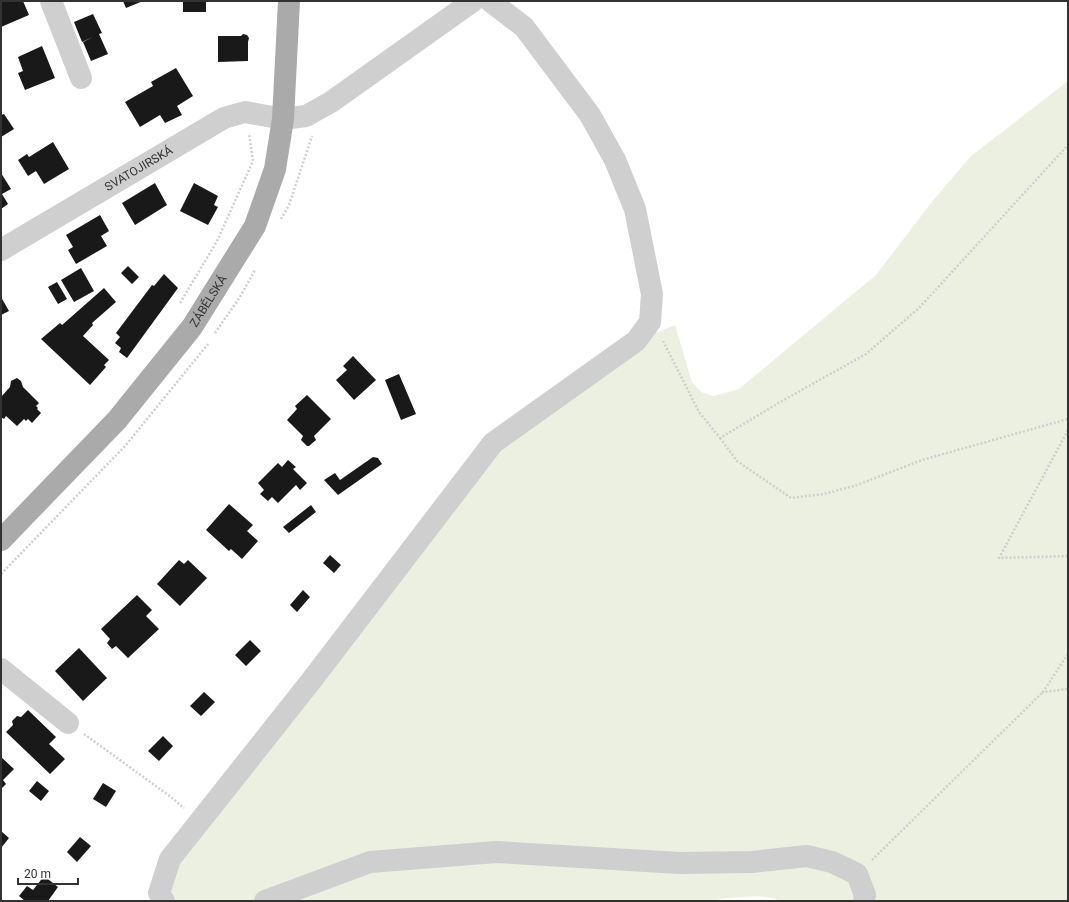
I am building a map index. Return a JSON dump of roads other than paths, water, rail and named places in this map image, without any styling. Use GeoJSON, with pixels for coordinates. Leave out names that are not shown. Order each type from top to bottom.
{"type":"FeatureCollection","features":[{"type":"Feature","properties":{"kind":"main road","name":"ZÁBĚLSKÁ"},"geometry":{"type":"LineString","coordinates":[[1,540],[117,420],[192,327],[255,226],[275,169],[283,119],[289,1]]}},
{"type":"Feature","properties":{"kind":"street"},"geometry":{"type":"LineString","coordinates":[[51,1],[81,78]]}},
{"type":"Feature","properties":{"kind":"street","name":"SVATOJIRSKÁ"},"geometry":{"type":"LineString","coordinates":[[1,250],[224,118],[245,112],[283,119],[306,116],[331,102],[473,1]]}},
{"type":"Feature","properties":{"kind":"street"},"geometry":{"type":"LineString","coordinates":[[164,901],[159,894],[170,859],[316,675],[493,443],[636,341],[650,322],[652,294],[635,209],[615,160],[590,115],[524,27],[490,1]]}},
{"type":"Feature","properties":{"kind":"street"},"geometry":{"type":"LineString","coordinates":[[1,669],[68,723]]}},
{"type":"Feature","properties":{"kind":"street"},"geometry":{"type":"LineString","coordinates":[[265,901],[370,862],[496,852],[679,862],[752,862],[807,856],[832,862],[857,874],[865,894],[864,901]]}}]}
